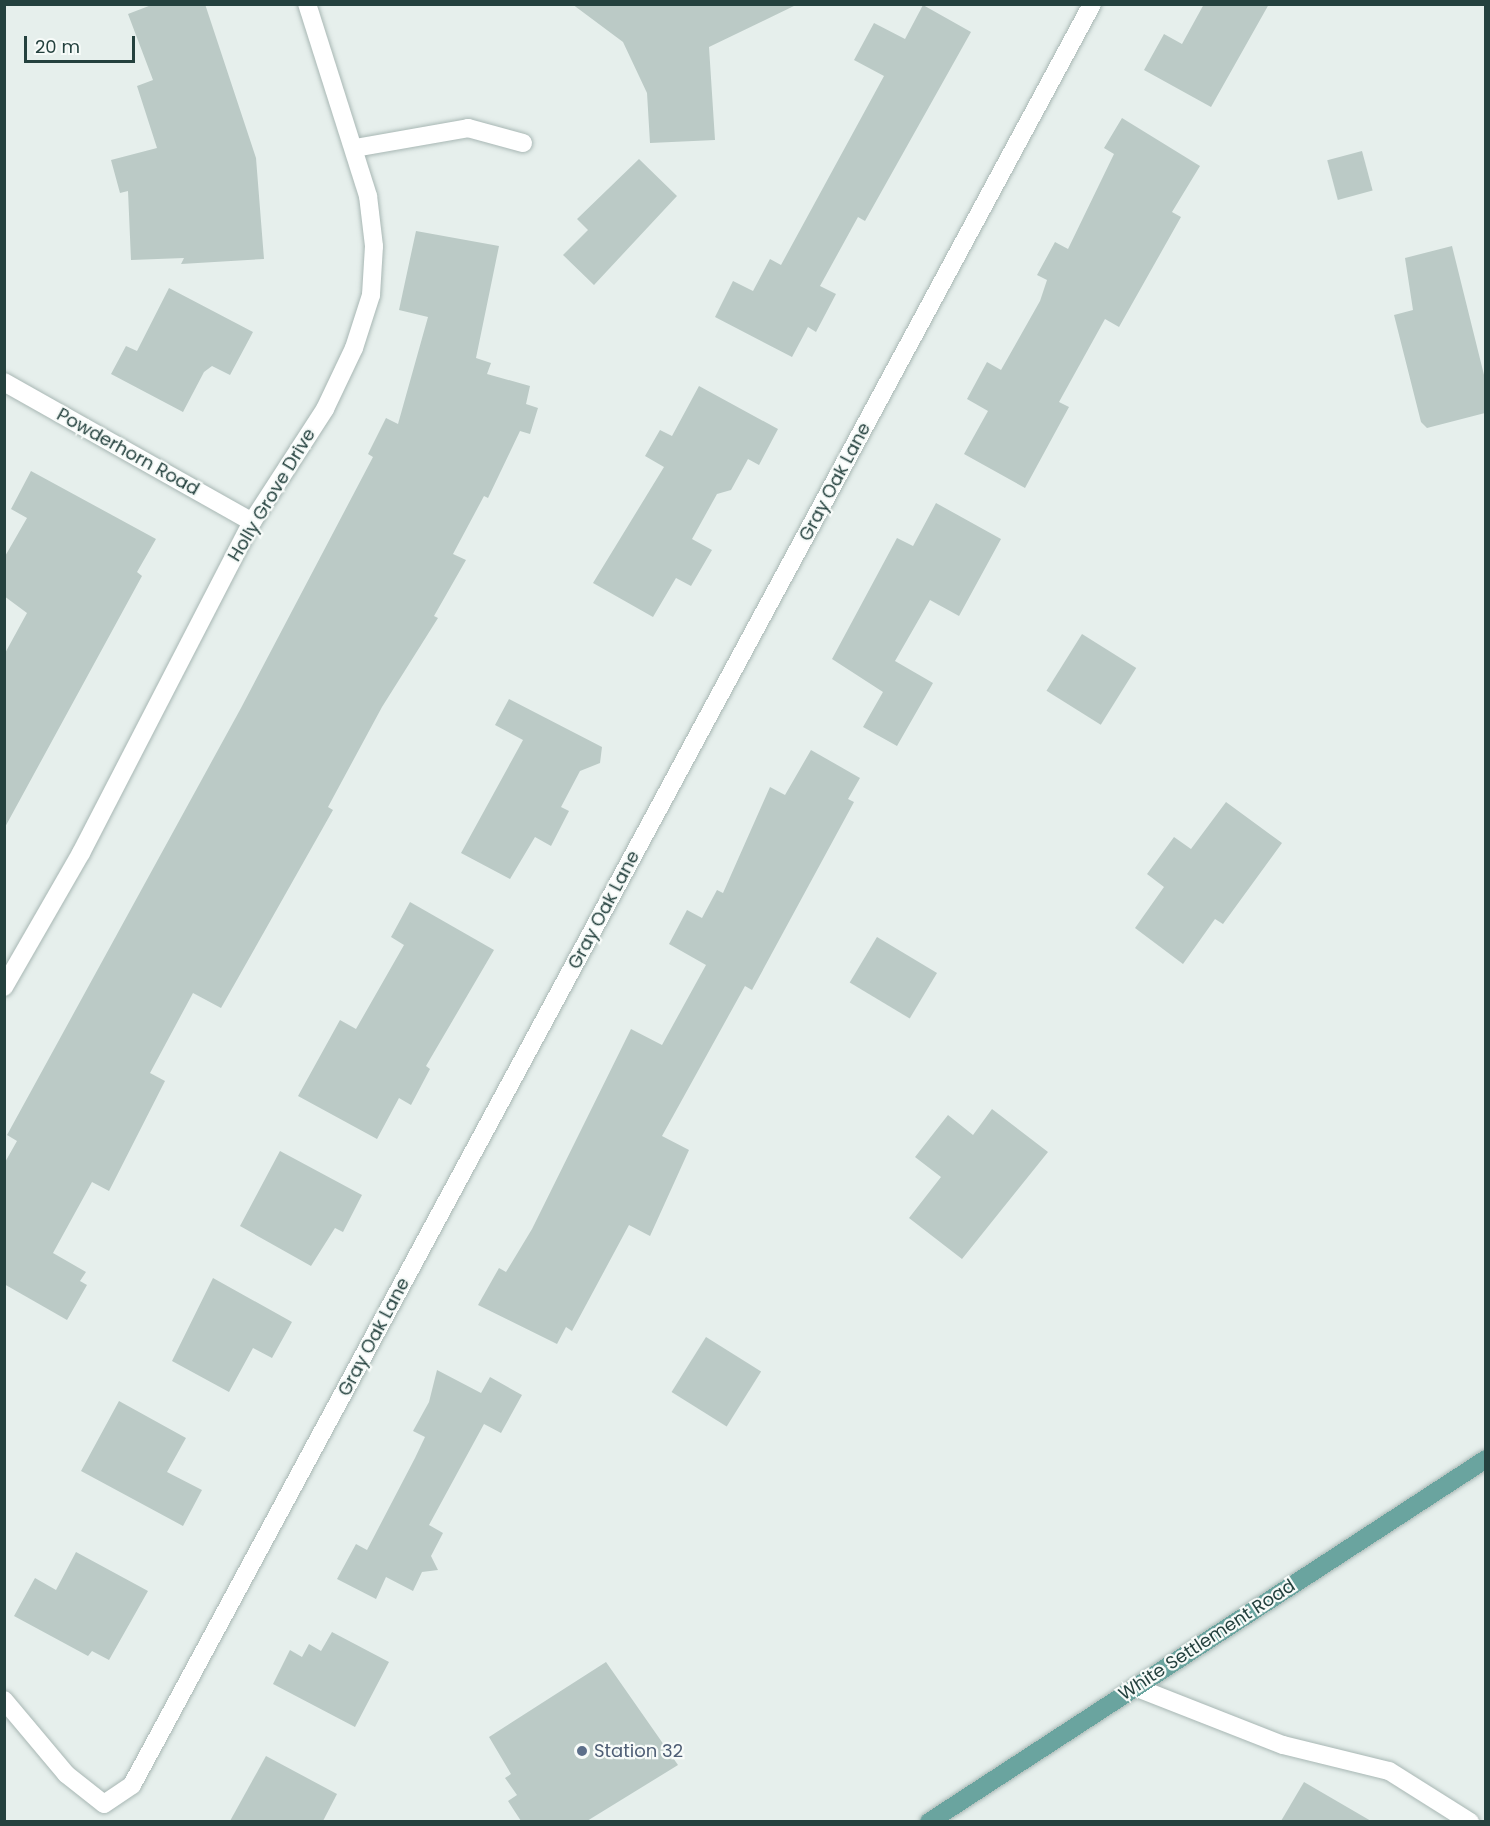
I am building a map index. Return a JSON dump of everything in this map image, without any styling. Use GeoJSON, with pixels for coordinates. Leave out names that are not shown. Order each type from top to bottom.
{"type":"FeatureCollection","features":[{"type":"Feature","properties":{"kind":"main road","name":"White Settlement Road"},"geometry":{"type":"LineString","coordinates":[[929,1821],[1485,1459]]}},
{"type":"Feature","properties":{"kind":"street","name":"Holly Grove Drive"},"geometry":{"type":"LineString","coordinates":[[4,987],[81,854],[252,522],[325,409],[354,348],[370,295],[374,246],[355,148],[307,4]]}},
{"type":"Feature","properties":{"kind":"street","name":"Gray Oak Lane"},"geometry":{"type":"LineString","coordinates":[[4,1700],[66,1774],[104,1804],[132,1785],[1092,4]]}},
{"type":"Feature","properties":{"kind":"street"},"geometry":{"type":"LineString","coordinates":[[355,148],[468,128],[523,143]]}},
{"type":"Feature","properties":{"kind":"street","name":"Powderhorn Road"},"geometry":{"type":"LineString","coordinates":[[4,382],[252,522]]}},
{"type":"Feature","properties":{"kind":"street"},"geometry":{"type":"LineString","coordinates":[[1135,1687],[1283,1745],[1389,1771],[1470,1821]]}},
{"type":"Feature","properties":{"kind":"building"},"geometry":{"type":"Polygon","coordinates":[[[154,4],[205,4],[256,158],[264,259],[181,264],[184,258],[131,260],[128,191],[120,193],[111,160],[157,148],[137,86],[153,80],[128,14],[154,4]]]}},
{"type":"Feature","properties":{"kind":"building"},"geometry":{"type":"Polygon","coordinates":[[[572,4],[798,4],[709,47],[715,140],[650,143],[647,93],[623,42],[572,4]]]}},
{"type":"Feature","properties":{"kind":"building"},"geometry":{"type":"Polygon","coordinates":[[[1204,4],[1269,4],[1211,107],[1144,70],[1164,34],[1182,44],[1204,4]]]}},
{"type":"Feature","properties":{"kind":"building"},"geometry":{"type":"Polygon","coordinates":[[[923,5],[971,32],[865,221],[858,217],[820,286],[836,294],[816,332],[808,327],[792,357],[715,317],[733,281],[753,291],[770,259],[781,265],[884,76],[854,60],[874,23],[905,39],[923,5]]]}},
{"type":"Feature","properties":{"kind":"building"},"geometry":{"type":"Polygon","coordinates":[[[1122,118],[1200,166],[1172,212],[1181,217],[1119,327],[1105,319],[1059,402],[1069,407],[1025,488],[964,454],[988,411],[967,399],[987,362],[1001,370],[1040,301],[1047,280],[1037,275],[1055,242],[1068,249],[1114,154],[1104,148],[1122,118]]]}},
{"type":"Feature","properties":{"kind":"building"},"geometry":{"type":"Polygon","coordinates":[[[1362,151],[1373,191],[1338,200],[1327,160],[1362,151]]]}},
{"type":"Feature","properties":{"kind":"building"},"geometry":{"type":"Polygon","coordinates":[[[639,159],[677,196],[594,285],[563,255],[588,230],[577,219],[639,159]]]}},
{"type":"Feature","properties":{"kind":"building"},"geometry":{"type":"Polygon","coordinates":[[[416,231],[499,246],[476,358],[491,363],[487,374],[530,386],[526,404],[538,408],[530,434],[520,431],[488,498],[484,496],[453,554],[466,560],[434,616],[438,618],[382,707],[328,807],[333,810],[221,1008],[193,993],[150,1073],[165,1081],[109,1191],[92,1182],[53,1253],[86,1272],[80,1281],[87,1285],[67,1320],[4,1284],[4,1164],[17,1141],[7,1135],[241,708],[373,457],[368,454],[386,418],[398,424],[428,317],[399,310],[416,231]]]}},
{"type":"Feature","properties":{"kind":"building"},"geometry":{"type":"Polygon","coordinates":[[[1452,246],[1485,379],[1485,413],[1427,428],[1421,422],[1394,315],[1413,310],[1405,258],[1452,246]]]}},
{"type":"Feature","properties":{"kind":"building"},"geometry":{"type":"Polygon","coordinates":[[[169,288],[253,332],[230,375],[212,366],[204,372],[183,412],[111,374],[126,346],[137,351],[169,288]]]}},
{"type":"Feature","properties":{"kind":"building"},"geometry":{"type":"Polygon","coordinates":[[[699,386],[778,429],[759,465],[748,459],[731,490],[717,494],[692,539],[712,550],[691,586],[676,578],[653,617],[593,583],[664,467],[645,456],[660,430],[672,436],[699,386]]]}},
{"type":"Feature","properties":{"kind":"building"},"geometry":{"type":"Polygon","coordinates":[[[31,471],[156,539],[137,572],[142,576],[4,829],[4,655],[27,613],[4,596],[4,558],[27,518],[11,509],[31,471]]]}},
{"type":"Feature","properties":{"kind":"building"},"geometry":{"type":"Polygon","coordinates":[[[936,503],[1001,539],[959,616],[930,600],[895,661],[933,683],[897,746],[863,727],[883,692],[832,659],[897,538],[913,546],[936,503]]]}},
{"type":"Feature","properties":{"kind":"building"},"geometry":{"type":"Polygon","coordinates":[[[1082,634],[1136,668],[1101,725],[1046,691],[1082,634]]]}},
{"type":"Feature","properties":{"kind":"building"},"geometry":{"type":"Polygon","coordinates":[[[509,699],[602,747],[600,763],[580,771],[561,807],[569,811],[551,846],[535,837],[510,879],[461,853],[523,740],[495,725],[509,699]]]}},
{"type":"Feature","properties":{"kind":"building"},"geometry":{"type":"Polygon","coordinates":[[[811,750],[860,778],[848,799],[854,802],[752,990],[745,986],[662,1136],[689,1150],[650,1236],[629,1225],[572,1331],[566,1327],[557,1344],[478,1305],[499,1268],[506,1272],[532,1229],[631,1029],[662,1045],[706,965],[669,944],[687,910],[702,918],[717,890],[723,893],[770,787],[785,795],[811,750]]]}},
{"type":"Feature","properties":{"kind":"building"},"geometry":{"type":"Polygon","coordinates":[[[1226,802],[1282,843],[1223,924],[1215,919],[1183,964],[1135,928],[1164,887],[1147,874],[1174,837],[1191,849],[1226,802]]]}},
{"type":"Feature","properties":{"kind":"building"},"geometry":{"type":"Polygon","coordinates":[[[410,902],[494,950],[426,1066],[430,1069],[411,1105],[399,1098],[377,1139],[298,1096],[340,1020],[356,1029],[404,945],[391,937],[410,902]]]}},
{"type":"Feature","properties":{"kind":"building"},"geometry":{"type":"Polygon","coordinates":[[[877,937],[937,973],[910,1018],[850,982],[877,937]]]}},
{"type":"Feature","properties":{"kind":"building"},"geometry":{"type":"Polygon","coordinates":[[[992,1109],[1048,1152],[962,1259],[909,1218],[941,1177],[915,1157],[948,1115],[973,1135],[992,1109]]]}},
{"type":"Feature","properties":{"kind":"building"},"geometry":{"type":"Polygon","coordinates":[[[280,1151],[362,1195],[343,1232],[335,1228],[311,1266],[240,1226],[280,1151]]]}},
{"type":"Feature","properties":{"kind":"building"},"geometry":{"type":"Polygon","coordinates":[[[213,1278],[292,1322],[272,1358],[253,1348],[229,1392],[172,1361],[213,1278]]]}},
{"type":"Feature","properties":{"kind":"building"},"geometry":{"type":"Polygon","coordinates":[[[706,1337],[761,1371],[727,1427],[672,1392],[706,1337]]]}},
{"type":"Feature","properties":{"kind":"building"},"geometry":{"type":"Polygon","coordinates":[[[437,1370],[481,1393],[490,1377],[522,1395],[501,1433],[484,1424],[429,1525],[443,1533],[431,1556],[438,1570],[422,1572],[413,1591],[386,1577],[376,1599],[337,1579],[356,1544],[367,1550],[415,1458],[425,1437],[413,1431],[429,1402],[437,1370]]]}},
{"type":"Feature","properties":{"kind":"building"},"geometry":{"type":"Polygon","coordinates":[[[119,1401],[186,1438],[167,1472],[202,1490],[183,1526],[81,1471],[119,1401]]]}},
{"type":"Feature","properties":{"kind":"building"},"geometry":{"type":"Polygon","coordinates":[[[76,1552],[148,1591],[109,1660],[92,1651],[88,1656],[14,1616],[35,1578],[56,1590],[76,1552]]]}},
{"type":"Feature","properties":{"kind":"building"},"geometry":{"type":"Polygon","coordinates":[[[332,1632],[389,1662],[355,1727],[273,1684],[290,1650],[302,1657],[309,1644],[321,1651],[332,1632]]]}},
{"type":"Feature","properties":{"kind":"building","name":"Station 32"},"geometry":{"type":"Polygon","coordinates":[[[606,1662],[678,1765],[587,1821],[521,1821],[508,1801],[517,1795],[505,1778],[511,1774],[489,1737],[606,1662]]]}},
{"type":"Feature","properties":{"kind":"building"},"geometry":{"type":"Polygon","coordinates":[[[266,1756],[337,1794],[323,1821],[230,1821],[266,1756]]]}},
{"type":"Feature","properties":{"kind":"building"},"geometry":{"type":"Polygon","coordinates":[[[1304,1782],[1371,1821],[1281,1821],[1304,1782]]]}},
{"type":"Feature","properties":{"kind":"place","name":"Station 32"},"geometry":{"type":"Point","coordinates":[582,1751]}}]}
